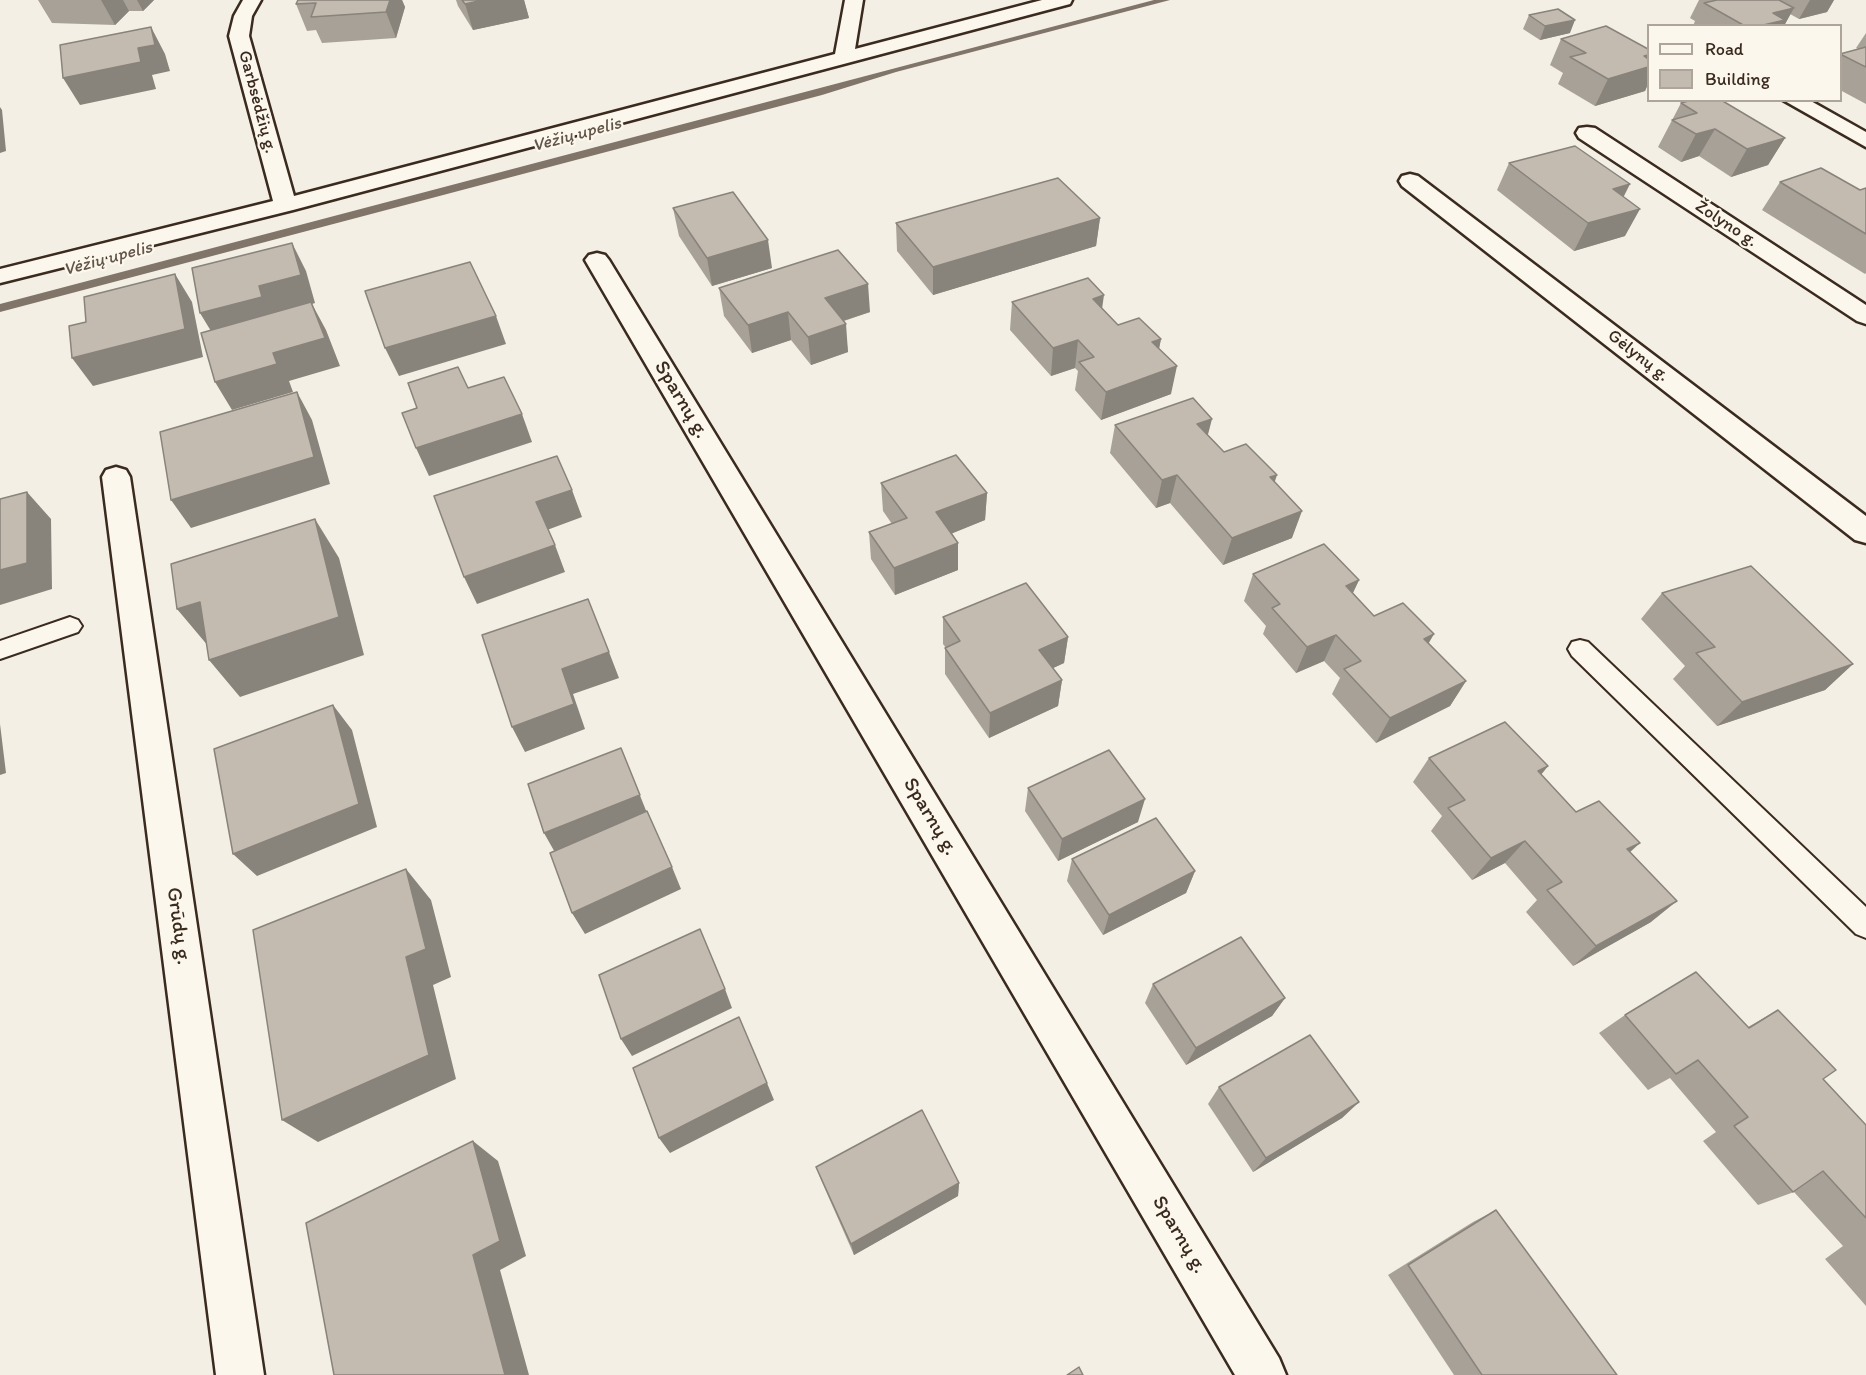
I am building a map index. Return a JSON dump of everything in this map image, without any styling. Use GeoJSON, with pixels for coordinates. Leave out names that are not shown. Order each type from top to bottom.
{"type":"FeatureCollection","features":[{"type":"Feature","properties":{"kind":"street","name":"Garbsėdžių g."},"geometry":{"type":"LineString","coordinates":[[252,0],[243,16],[239,36],[285,204]]}},
{"type":"Feature","properties":{"kind":"street"},"geometry":{"type":"LineString","coordinates":[[844,56],[854,0]]}},
{"type":"Feature","properties":{"kind":"street"},"geometry":{"type":"LineString","coordinates":[[0,276],[285,204],[1063,0]]}},
{"type":"Feature","properties":{"kind":"street"},"geometry":{"type":"LineString","coordinates":[[1797,102],[1866,141]]}},
{"type":"Feature","properties":{"kind":"street","name":"Žolyno g."},"geometry":{"type":"LineString","coordinates":[[1587,133],[1866,316]]}},
{"type":"Feature","properties":{"kind":"street","name":"Gėlynų g."},"geometry":{"type":"LineString","coordinates":[[1410,181],[1866,532]]}},
{"type":"Feature","properties":{"kind":"street","name":"Sparnų g."},"geometry":{"type":"LineString","coordinates":[[597,260],[1262,1375]]}},
{"type":"Feature","properties":{"kind":"street","name":"Grūdų g."},"geometry":{"type":"LineString","coordinates":[[116,477],[240,1375]]}},
{"type":"Feature","properties":{"kind":"lane"},"geometry":{"type":"LineString","coordinates":[[0,650],[70,626]]}},
{"type":"Feature","properties":{"kind":"lane"},"geometry":{"type":"LineString","coordinates":[[1580,649],[1866,925]]}},
{"type":"Feature","properties":{"kind":"building"},"geometry":{"type":"Polygon","coordinates":[[[298,0],[390,0],[386,12],[311,17],[316,3],[296,4],[298,0]]]}},
{"type":"Feature","properties":{"kind":"building"},"geometry":{"type":"Polygon","coordinates":[[[462,0],[483,0],[465,4],[462,0]]]}},
{"type":"Feature","properties":{"kind":"building"},"geometry":{"type":"Polygon","coordinates":[[[1717,0],[1779,0],[1794,8],[1773,13],[1785,20],[1768,24],[1741,24],[1704,3],[1717,0]]]}},
{"type":"Feature","properties":{"kind":"building"},"geometry":{"type":"Polygon","coordinates":[[[1558,9],[1575,20],[1545,26],[1529,15],[1558,9]]]}},
{"type":"Feature","properties":{"kind":"building"},"geometry":{"type":"Polygon","coordinates":[[[1606,26],[1647,48],[1647,55],[1644,56],[1647,58],[1647,67],[1608,79],[1570,57],[1586,53],[1561,39],[1606,26]]]}},
{"type":"Feature","properties":{"kind":"building"},"geometry":{"type":"Polygon","coordinates":[[[151,27],[155,45],[138,48],[141,62],[63,78],[60,45],[151,27]]]}},
{"type":"Feature","properties":{"kind":"building"},"geometry":{"type":"Polygon","coordinates":[[[1866,47],[1866,67],[1842,55],[1866,47]]]}},
{"type":"Feature","properties":{"kind":"building"},"geometry":{"type":"Polygon","coordinates":[[[1724,102],[1785,138],[1747,149],[1715,129],[1696,134],[1672,120],[1697,113],[1681,103],[1724,102]]]}},
{"type":"Feature","properties":{"kind":"building"},"geometry":{"type":"Polygon","coordinates":[[[1575,146],[1630,184],[1613,189],[1640,209],[1588,223],[1509,163],[1575,146]]]}},
{"type":"Feature","properties":{"kind":"building"},"geometry":{"type":"Polygon","coordinates":[[[1821,168],[1860,190],[1866,188],[1866,234],[1780,182],[1821,168]]]}},
{"type":"Feature","properties":{"kind":"building"},"geometry":{"type":"Polygon","coordinates":[[[1058,178],[1100,218],[933,267],[896,223],[1058,178]]]}},
{"type":"Feature","properties":{"kind":"building"},"geometry":{"type":"Polygon","coordinates":[[[733,192],[768,240],[707,258],[673,208],[733,192]]]}},
{"type":"Feature","properties":{"kind":"building"},"geometry":{"type":"Polygon","coordinates":[[[292,243],[301,275],[259,286],[262,297],[200,313],[192,268],[292,243]]]}},
{"type":"Feature","properties":{"kind":"building"},"geometry":{"type":"Polygon","coordinates":[[[838,250],[868,284],[825,298],[846,324],[808,337],[788,312],[748,325],[719,288],[838,250]]]}},
{"type":"Feature","properties":{"kind":"building"},"geometry":{"type":"Polygon","coordinates":[[[470,262],[496,316],[385,348],[365,291],[470,262]]]}},
{"type":"Feature","properties":{"kind":"building"},"geometry":{"type":"Polygon","coordinates":[[[175,274],[185,329],[72,358],[69,326],[86,322],[84,297],[175,274]]]}},
{"type":"Feature","properties":{"kind":"building"},"geometry":{"type":"Polygon","coordinates":[[[1088,278],[1104,295],[1093,299],[1118,325],[1139,318],[1161,339],[1152,342],[1177,366],[1106,392],[1079,362],[1094,357],[1078,340],[1053,348],[1012,302],[1088,278]]]}},
{"type":"Feature","properties":{"kind":"building"},"geometry":{"type":"Polygon","coordinates":[[[311,302],[325,338],[273,353],[277,364],[215,382],[201,333],[311,302]]]}},
{"type":"Feature","properties":{"kind":"building"},"geometry":{"type":"Polygon","coordinates":[[[458,367],[468,388],[504,377],[522,414],[416,448],[402,413],[417,408],[408,383],[458,367]]]}},
{"type":"Feature","properties":{"kind":"building"},"geometry":{"type":"Polygon","coordinates":[[[297,392],[314,457],[171,500],[160,432],[297,392]]]}},
{"type":"Feature","properties":{"kind":"building"},"geometry":{"type":"Polygon","coordinates":[[[1193,398],[1212,419],[1197,424],[1224,452],[1246,444],[1277,475],[1270,477],[1302,511],[1232,538],[1177,475],[1162,480],[1115,425],[1193,398]]]}},
{"type":"Feature","properties":{"kind":"building"},"geometry":{"type":"Polygon","coordinates":[[[956,455],[987,493],[936,512],[958,543],[894,568],[869,532],[907,518],[881,483],[956,455]]]}},
{"type":"Feature","properties":{"kind":"building"},"geometry":{"type":"Polygon","coordinates":[[[557,456],[572,490],[536,502],[555,545],[464,577],[434,496],[557,456]]]}},
{"type":"Feature","properties":{"kind":"building"},"geometry":{"type":"Polygon","coordinates":[[[27,492],[27,563],[0,570],[0,499],[27,492]]]}},
{"type":"Feature","properties":{"kind":"building"},"geometry":{"type":"Polygon","coordinates":[[[315,519],[339,617],[209,660],[200,602],[177,609],[171,564],[315,519]]]}},
{"type":"Feature","properties":{"kind":"building"},"geometry":{"type":"Polygon","coordinates":[[[1324,544],[1359,580],[1346,586],[1374,616],[1403,603],[1434,634],[1424,639],[1466,681],[1390,718],[1344,669],[1361,661],[1336,635],[1307,647],[1272,608],[1280,604],[1253,574],[1324,544]]]}},
{"type":"Feature","properties":{"kind":"building"},"geometry":{"type":"Polygon","coordinates":[[[1751,566],[1853,664],[1742,702],[1696,653],[1715,647],[1662,593],[1751,566]]]}},
{"type":"Feature","properties":{"kind":"building"},"geometry":{"type":"Polygon","coordinates":[[[1026,583],[1068,637],[1039,650],[1062,680],[990,713],[945,648],[960,641],[943,617],[1026,583]]]}},
{"type":"Feature","properties":{"kind":"building"},"geometry":{"type":"Polygon","coordinates":[[[588,599],[609,652],[562,669],[574,704],[512,727],[482,635],[588,599]]]}},
{"type":"Feature","properties":{"kind":"building"},"geometry":{"type":"Polygon","coordinates":[[[333,705],[359,804],[233,854],[214,749],[333,705]]]}},
{"type":"Feature","properties":{"kind":"building"},"geometry":{"type":"Polygon","coordinates":[[[1505,722],[1548,766],[1538,771],[1576,812],[1599,801],[1640,843],[1627,849],[1677,901],[1596,946],[1547,890],[1562,882],[1525,841],[1491,858],[1448,808],[1465,800],[1429,758],[1505,722]]]}},
{"type":"Feature","properties":{"kind":"building"},"geometry":{"type":"Polygon","coordinates":[[[621,748],[640,795],[544,833],[528,784],[621,748]]]}},
{"type":"Feature","properties":{"kind":"building"},"geometry":{"type":"Polygon","coordinates":[[[1109,750],[1145,799],[1062,839],[1028,788],[1109,750]]]}},
{"type":"Feature","properties":{"kind":"building"},"geometry":{"type":"Polygon","coordinates":[[[647,811],[672,867],[572,913],[550,853],[647,811]]]}},
{"type":"Feature","properties":{"kind":"building"},"geometry":{"type":"Polygon","coordinates":[[[1156,818],[1195,871],[1109,915],[1072,859],[1156,818]]]}},
{"type":"Feature","properties":{"kind":"building"},"geometry":{"type":"Polygon","coordinates":[[[406,869],[426,949],[406,957],[429,1055],[282,1120],[253,930],[406,869]]]}},
{"type":"Feature","properties":{"kind":"building"},"geometry":{"type":"Polygon","coordinates":[[[700,929],[725,989],[621,1039],[599,975],[700,929]]]}},
{"type":"Feature","properties":{"kind":"building"},"geometry":{"type":"Polygon","coordinates":[[[1241,937],[1285,998],[1196,1048],[1153,984],[1241,937]]]}},
{"type":"Feature","properties":{"kind":"building"},"geometry":{"type":"Polygon","coordinates":[[[1696,972],[1749,1028],[1778,1010],[1836,1070],[1823,1079],[1866,1125],[1866,1218],[1823,1171],[1793,1192],[1734,1126],[1748,1117],[1698,1060],[1676,1074],[1625,1015],[1696,972]]]}},
{"type":"Feature","properties":{"kind":"building"},"geometry":{"type":"Polygon","coordinates":[[[739,1017],[767,1083],[659,1138],[633,1068],[739,1017]]]}},
{"type":"Feature","properties":{"kind":"building"},"geometry":{"type":"Polygon","coordinates":[[[1310,1035],[1359,1102],[1266,1158],[1219,1087],[1310,1035]]]}},
{"type":"Feature","properties":{"kind":"building"},"geometry":{"type":"Polygon","coordinates":[[[922,1110],[959,1183],[851,1244],[816,1167],[922,1110]]]}},
{"type":"Feature","properties":{"kind":"building"},"geometry":{"type":"Polygon","coordinates":[[[473,1141],[500,1241],[473,1255],[505,1375],[334,1375],[306,1223],[473,1141]]]}},
{"type":"Feature","properties":{"kind":"building"},"geometry":{"type":"Polygon","coordinates":[[[1496,1210],[1617,1375],[1482,1375],[1408,1265],[1496,1210]]]}},
{"type":"Feature","properties":{"kind":"building"},"geometry":{"type":"Polygon","coordinates":[[[1079,1367],[1083,1375],[1067,1375],[1079,1367]]]}},
{"type":"Feature","properties":{"kind":"waterway","name":"Vėžių upelis"},"geometry":{"type":"LineString","coordinates":[[0,308],[818,93],[892,70],[1165,0]]}}]}
